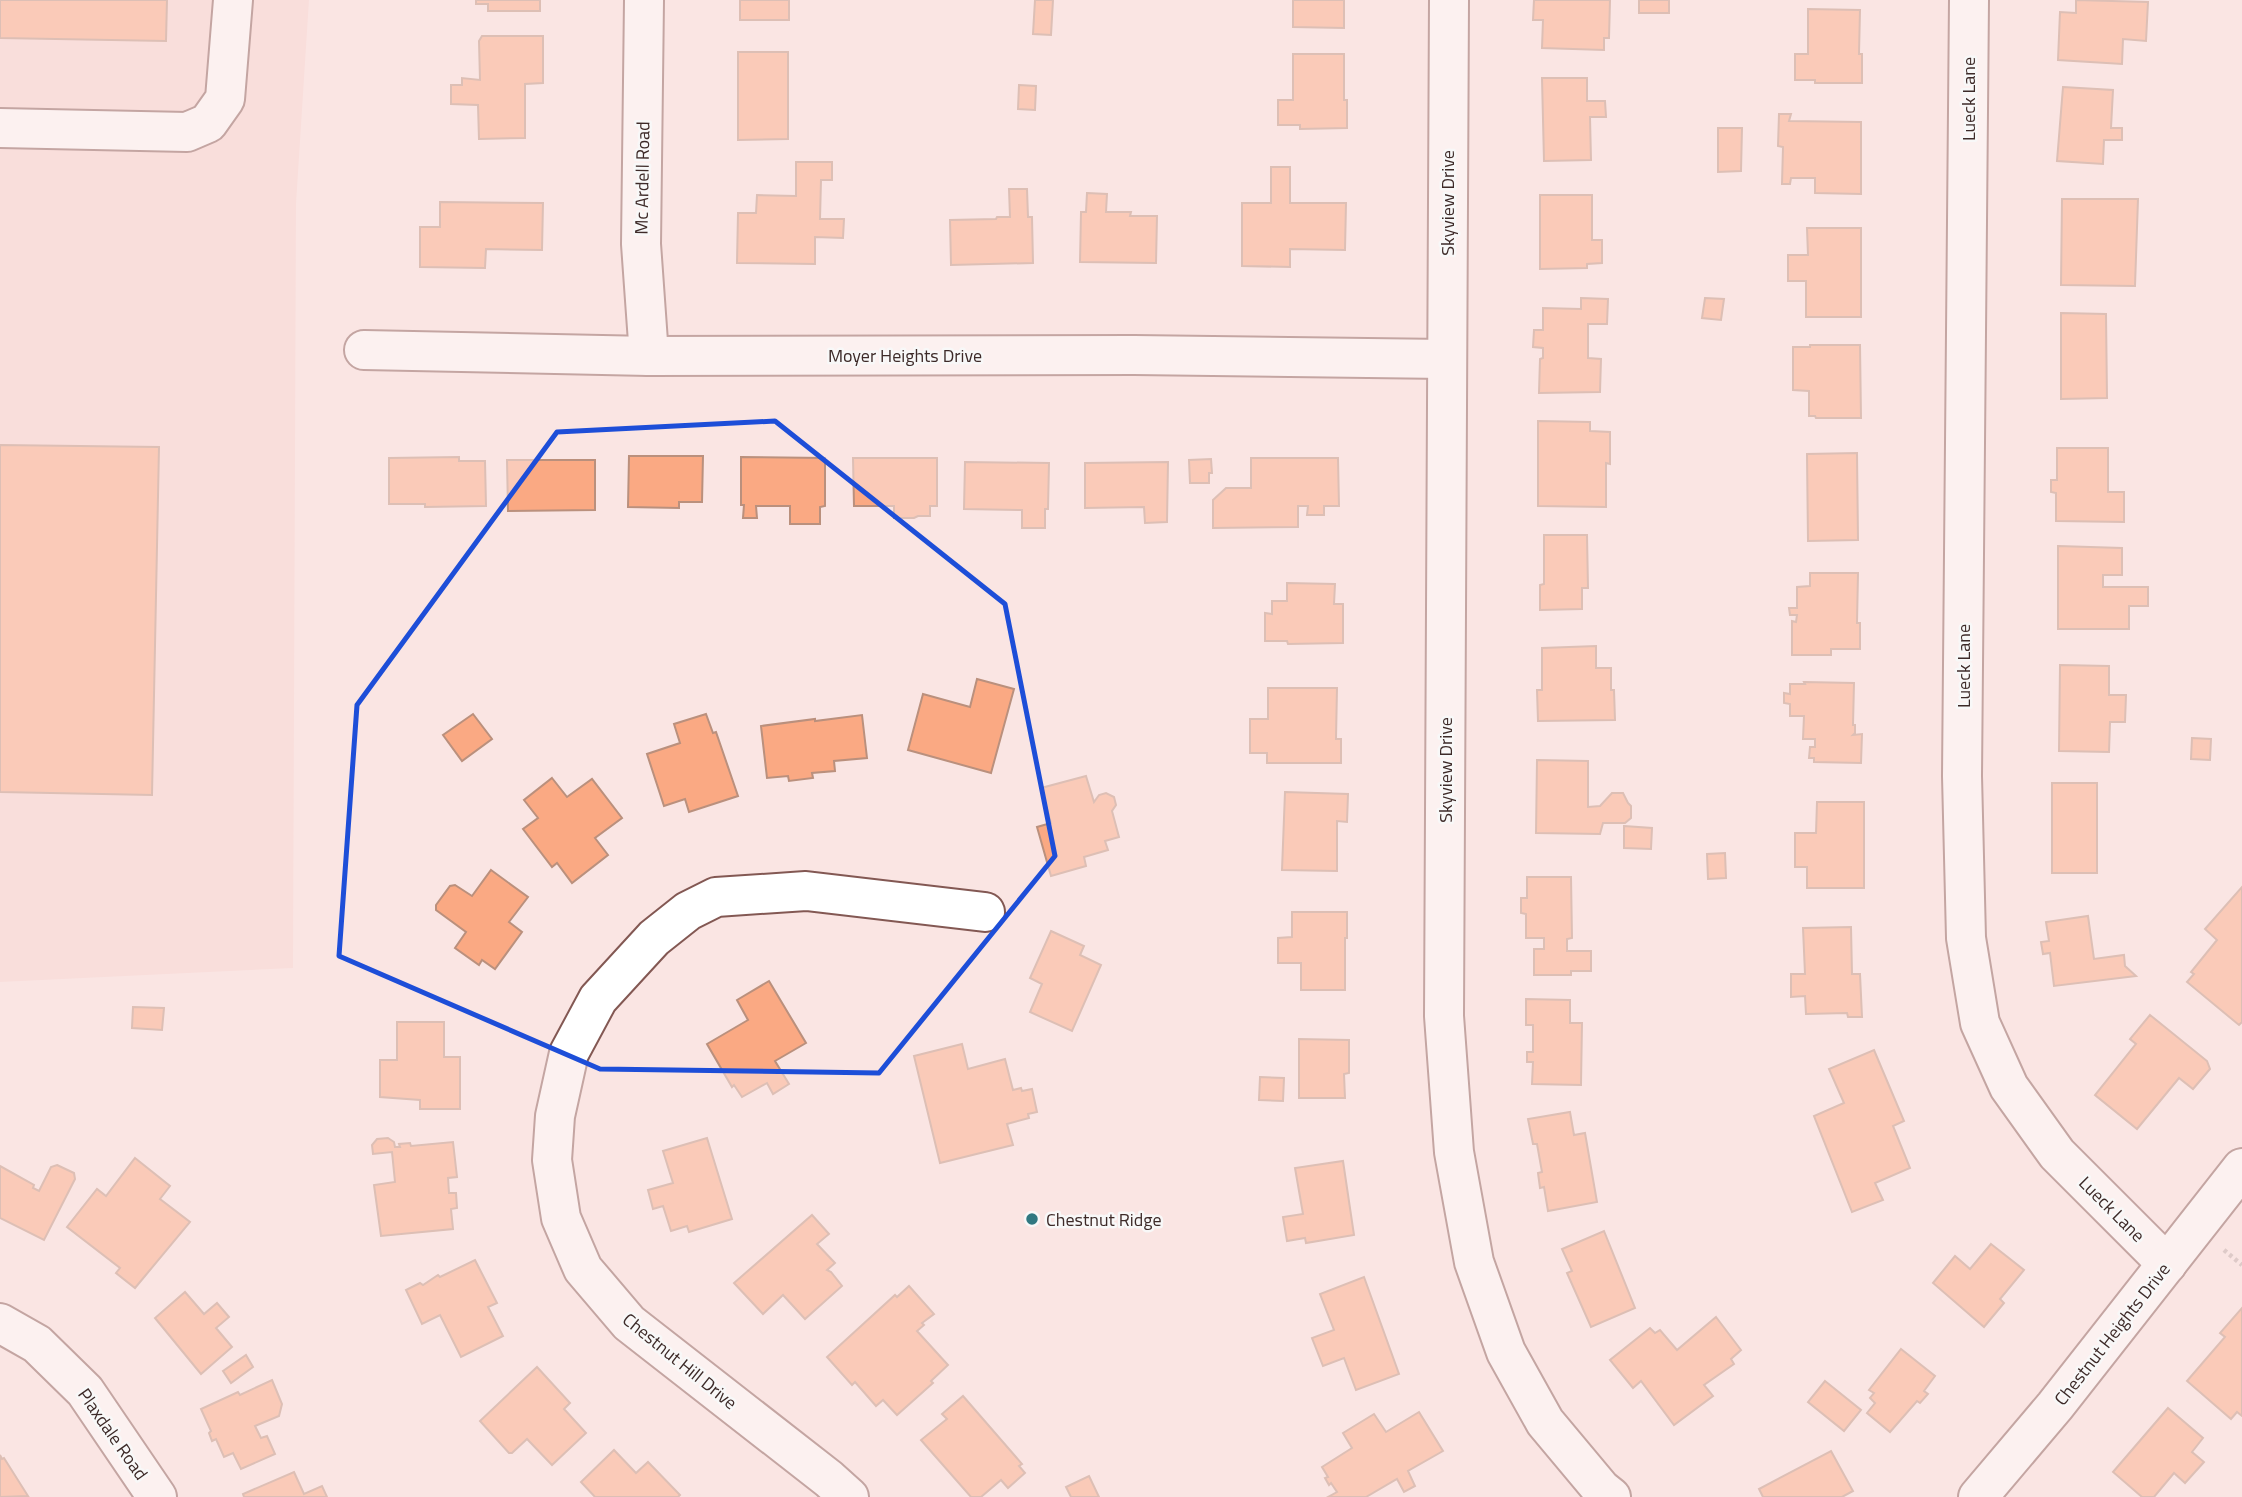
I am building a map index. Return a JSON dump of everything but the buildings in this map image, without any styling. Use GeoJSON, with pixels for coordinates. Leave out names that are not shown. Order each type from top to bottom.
{"type":"FeatureCollection","features":[{"type":"Feature","properties":{"kind":"street"},"geometry":{"type":"LineString","coordinates":[[0,128],[187,132],[208,123],[225,99],[233,0]]}},
{"type":"Feature","properties":{"kind":"street","name":"Mc Ardell Road"},"geometry":{"type":"LineString","coordinates":[[644,0],[641,244],[649,356]]}},
{"type":"Feature","properties":{"kind":"street","name":"Skyview Drive"},"geometry":{"type":"LineString","coordinates":[[1449,0],[1444,1016],[1454,1152],[1474,1262],[1506,1352],[1545,1422],[1601,1489],[1611,1497]]}},
{"type":"Feature","properties":{"kind":"street","name":"Lueck Lane"},"geometry":{"type":"LineString","coordinates":[[1969,0],[1962,776],[1966,938],[1980,1023],[2009,1087],[2057,1154],[2167,1264]]}},
{"type":"Feature","properties":{"kind":"street","name":"Moyer Heights Drive"},"geometry":{"type":"LineString","coordinates":[[365,350],[649,356],[1134,355],[1447,359]]}},
{"type":"Feature","properties":{"kind":"street","name":"Chestnut Hill Drive"},"geometry":{"type":"LineString","coordinates":[[849,1497],[629,1323],[583,1269],[561,1218],[552,1160],[555,1116],[569,1053],[598,999],[654,938],[688,911],[716,897],[806,891],[985,912]]}},
{"type":"Feature","properties":{"kind":"street","name":"Chestnut Heights Drive"},"geometry":{"type":"LineString","coordinates":[[1978,1497],[2055,1406],[2242,1168]]}},
{"type":"Feature","properties":{"kind":"street","name":"Plaxdale Road"},"geometry":{"type":"LineString","coordinates":[[0,1323],[37,1344],[85,1391],[157,1497]]}},
{"type":"Feature","properties":{"kind":"highlighted area"},"geometry":{"type":"Polygon","coordinates":[[[775,421],[1005,604],[1055,856],[879,1073],[600,1069],[339,956],[357,705],[557,432],[775,421]]]}},
{"type":"Feature","properties":{"kind":"shaded area"},"geometry":{"type":"Polygon","coordinates":[[[0,0],[309,0],[296,204],[293,968],[0,982],[0,0]]]}},
{"type":"Feature","properties":{"kind":"place","name":"Chestnut Ridge"},"geometry":{"type":"Point","coordinates":[1032,1219]}}]}
